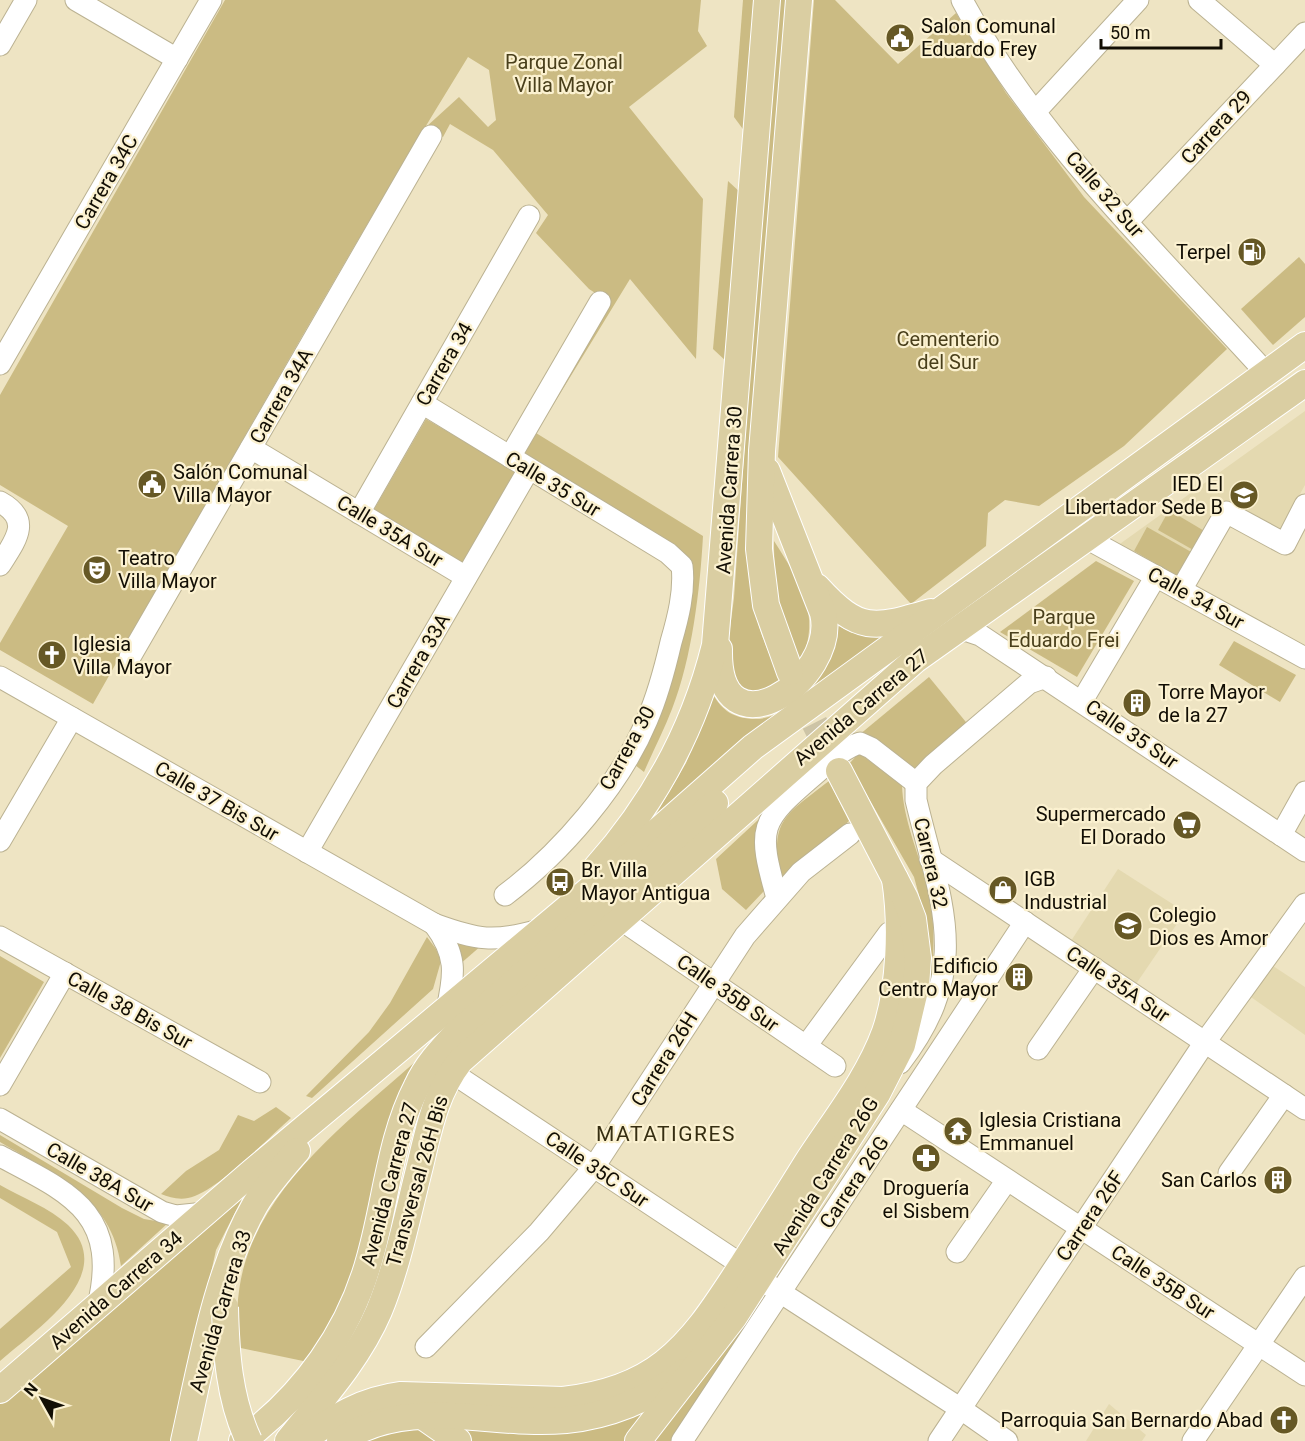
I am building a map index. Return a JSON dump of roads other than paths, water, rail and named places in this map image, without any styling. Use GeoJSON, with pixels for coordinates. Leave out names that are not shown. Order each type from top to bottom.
{"type":"FeatureCollection","features":[{"type":"Feature","properties":{"kind":"main road","name":"Avenida Carrera 30"},"geometry":{"type":"LineString","coordinates":[[544,928],[626,833],[663,778],[697,704],[710,668],[720,616],[767,0]]}},
{"type":"Feature","properties":{"kind":"main road","name":"Avenida Carrera 30"},"geometry":{"type":"LineString","coordinates":[[790,672],[766,605],[759,549],[762,451],[799,0]]}},
{"type":"Feature","properties":{"kind":"main road","name":"Avenida Carrera 27"},"geometry":{"type":"LineString","coordinates":[[451,1072],[474,1047],[864,703],[950,619],[1305,345]]}},
{"type":"Feature","properties":{"kind":"main road","name":"Avenida Carrera 27"},"geometry":{"type":"LineString","coordinates":[[205,1213],[544,928],[753,747],[881,655],[950,619],[1086,538],[1305,383]]}},
{"type":"Feature","properties":{"kind":"main road"},"geometry":{"type":"LineString","coordinates":[[720,616],[719,658],[726,688],[730,694],[746,705],[758,706],[769,702],[804,675],[823,646],[825,622],[810,579],[770,484],[762,451]]}},
{"type":"Feature","properties":{"kind":"main road"},"geometry":{"type":"LineString","coordinates":[[810,579],[836,607],[855,621],[950,619]]}},
{"type":"Feature","properties":{"kind":"main road","name":"Avenida Carrera 27"},"geometry":{"type":"LineString","coordinates":[[242,1441],[297,1392],[326,1354],[344,1324],[370,1257],[410,1099],[440,1051],[483,1009],[881,655]]}},
{"type":"Feature","properties":{"kind":"main road","name":"Avenida Carrera 26G"},"geometry":{"type":"LineString","coordinates":[[302,1441],[350,1408],[379,1398],[402,1395],[575,1399],[609,1391],[662,1365],[698,1330],[750,1272],[877,1094],[903,1045],[916,986],[918,958],[913,919],[839,771]]}},
{"type":"Feature","properties":{"kind":"main road","name":"Avenida Carrera 26G"},"geometry":{"type":"LineString","coordinates":[[638,1441],[709,1352],[750,1272],[861,1079],[884,1033],[891,1003],[900,933],[900,911],[895,879]]}},
{"type":"Feature","properties":{"kind":"main road","name":"Transversal 26H Bis"},"geometry":{"type":"LineString","coordinates":[[288,1441],[352,1360],[379,1311],[433,1114],[451,1072]]}},
{"type":"Feature","properties":{"kind":"main road","name":"Avenida Carrera 33"},"geometry":{"type":"LineString","coordinates":[[184,1441],[220,1311],[228,1270],[247,1221],[272,1180],[364,1078]]}},
{"type":"Feature","properties":{"kind":"main road","name":"Avenida Carrera 34"},"geometry":{"type":"LineString","coordinates":[[0,1390],[205,1213]]}},
{"type":"Feature","properties":{"kind":"main road"},"geometry":{"type":"LineString","coordinates":[[220,1311],[235,1404],[249,1441]]}},
{"type":"Feature","properties":{"kind":"main road"},"geometry":{"type":"LineString","coordinates":[[340,1441],[377,1424],[421,1415],[566,1420],[598,1415],[657,1390],[709,1352]]}},
{"type":"Feature","properties":{"kind":"main road"},"geometry":{"type":"LineString","coordinates":[[421,1415],[459,1441]]}},
{"type":"Feature","properties":{"kind":"street"},"geometry":{"type":"LineString","coordinates":[[0,45],[26,0]]}},
{"type":"Feature","properties":{"kind":"street"},"geometry":{"type":"LineString","coordinates":[[76,0],[177,58]]}},
{"type":"Feature","properties":{"kind":"street","name":"Carrera 34C"},"geometry":{"type":"LineString","coordinates":[[0,364],[211,0]]}},
{"type":"Feature","properties":{"kind":"street","name":"Calle 32 Sur"},"geometry":{"type":"LineString","coordinates":[[962,0],[977,28],[1035,112],[1127,222],[1267,374]]}},
{"type":"Feature","properties":{"kind":"street"},"geometry":{"type":"LineString","coordinates":[[1035,112],[1138,0]]}},
{"type":"Feature","properties":{"kind":"street"},"geometry":{"type":"LineString","coordinates":[[1199,0],[1275,65]]}},
{"type":"Feature","properties":{"kind":"street","name":"Carrera 29"},"geometry":{"type":"LineString","coordinates":[[1127,222],[1305,33]]}},
{"type":"Feature","properties":{"kind":"street","name":"Carrera 34A"},"geometry":{"type":"LineString","coordinates":[[130,657],[431,136]]}},
{"type":"Feature","properties":{"kind":"street","name":"Carrera 34"},"geometry":{"type":"LineString","coordinates":[[359,513],[529,216]]}},
{"type":"Feature","properties":{"kind":"street"},"geometry":{"type":"LineString","coordinates":[[510,457],[600,302]]}},
{"type":"Feature","properties":{"kind":"street","name":"Calle 35 Sur"},"geometry":{"type":"LineString","coordinates":[[422,404],[668,553],[682,566]]}},
{"type":"Feature","properties":{"kind":"street","name":"Calle 35A Sur"},"geometry":{"type":"LineString","coordinates":[[251,448],[466,577]]}},
{"type":"Feature","properties":{"kind":"street","name":"Carrera 33A"},"geometry":{"type":"LineString","coordinates":[[307,852],[529,469]]}},
{"type":"Feature","properties":{"kind":"street"},"geometry":{"type":"LineString","coordinates":[[0,501],[8,506],[19,521],[15,541],[0,565]]}},
{"type":"Feature","properties":{"kind":"street"},"geometry":{"type":"LineString","coordinates":[[1181,590],[1226,512],[1285,544],[1305,505]]}},
{"type":"Feature","properties":{"kind":"street","name":"Calle 34 Sur"},"geometry":{"type":"LineString","coordinates":[[1086,538],[1305,658]]}},
{"type":"Feature","properties":{"kind":"street","name":"Carrera 30"},"geometry":{"type":"LineString","coordinates":[[505,895],[562,845],[594,806],[625,762],[647,721],[664,672],[678,618],[684,578],[682,566]]}},
{"type":"Feature","properties":{"kind":"street"},"geometry":{"type":"LineString","coordinates":[[1082,701],[1156,576]]}},
{"type":"Feature","properties":{"kind":"street","name":"Calle 35 Sur"},"geometry":{"type":"LineString","coordinates":[[950,619],[980,635],[1046,677],[1305,851]]}},
{"type":"Feature","properties":{"kind":"street","name":"Calle 37 Bis Sur"},"geometry":{"type":"LineString","coordinates":[[0,677],[434,924],[471,938],[489,940],[513,938],[544,928]]}},
{"type":"Feature","properties":{"kind":"street"},"geometry":{"type":"LineString","coordinates":[[777,898],[768,867],[765,836],[769,819],[778,806],[820,770],[850,746],[860,743],[871,748],[916,783],[933,765],[1029,682],[1046,677]]}},
{"type":"Feature","properties":{"kind":"street"},"geometry":{"type":"LineString","coordinates":[[0,841],[72,718]]}},
{"type":"Feature","properties":{"kind":"street","name":"Carrera 32"},"geometry":{"type":"LineString","coordinates":[[877,1094],[911,1050],[941,988],[946,964],[946,928],[916,800],[916,783]]}},
{"type":"Feature","properties":{"kind":"street"},"geometry":{"type":"LineString","coordinates":[[1281,835],[1305,792]]}},
{"type":"Feature","properties":{"kind":"street","name":"Carrera 26H"},"geometry":{"type":"LineString","coordinates":[[426,1347],[539,1232],[594,1167],[745,936],[801,872],[850,834]]}},
{"type":"Feature","properties":{"kind":"street","name":"Calle 35A Sur"},"geometry":{"type":"LineString","coordinates":[[930,859],[1305,1109]]}},
{"type":"Feature","properties":{"kind":"street","name":"Carrera 26F"},"geometry":{"type":"LineString","coordinates":[[939,1441],[1205,1042],[1305,904]]}},
{"type":"Feature","properties":{"kind":"street","name":"Calle 35B Sur"},"geometry":{"type":"LineString","coordinates":[[621,919],[835,1066]]}},
{"type":"Feature","properties":{"kind":"street","name":"Carrera 26G"},"geometry":{"type":"LineString","coordinates":[[682,1441],[1025,922]]}},
{"type":"Feature","properties":{"kind":"street","name":"Calle 37 Bis Sur"},"geometry":{"type":"LineString","coordinates":[[434,924],[449,948],[453,965],[453,980],[447,1009]]}},
{"type":"Feature","properties":{"kind":"street"},"geometry":{"type":"LineString","coordinates":[[806,1046],[889,933]]}},
{"type":"Feature","properties":{"kind":"street","name":"Calle 38 Bis Sur"},"geometry":{"type":"LineString","coordinates":[[0,937],[260,1082]]}},
{"type":"Feature","properties":{"kind":"street"},"geometry":{"type":"LineString","coordinates":[[1038,1049],[1094,968]]}},
{"type":"Feature","properties":{"kind":"street"},"geometry":{"type":"LineString","coordinates":[[0,1085],[65,973]]}},
{"type":"Feature","properties":{"kind":"street","name":"Calle 35C Sur"},"geometry":{"type":"LineString","coordinates":[[451,1072],[780,1293],[961,1408],[1006,1441]]}},
{"type":"Feature","properties":{"kind":"street"},"geometry":{"type":"LineString","coordinates":[[1229,1173],[1284,1095]]}},
{"type":"Feature","properties":{"kind":"street","name":"Calle 35B Sur"},"geometry":{"type":"LineString","coordinates":[[901,1110],[1305,1375]]}},
{"type":"Feature","properties":{"kind":"street","name":"Calle 38A Sur"},"geometry":{"type":"LineString","coordinates":[[0,1119],[162,1212],[176,1216],[205,1213]]}},
{"type":"Feature","properties":{"kind":"street","name":"Calle 38A Sur"},"geometry":{"type":"LineString","coordinates":[[0,1156],[71,1195],[89,1217],[98,1236],[103,1260],[98,1306]]}},
{"type":"Feature","properties":{"kind":"street"},"geometry":{"type":"LineString","coordinates":[[957,1252],[1007,1180]]}},
{"type":"Feature","properties":{"kind":"street"},"geometry":{"type":"LineString","coordinates":[[1194,1441],[1305,1277]]}},
{"type":"Feature","properties":{"kind":"tunnel"},"geometry":{"type":"LineString","coordinates":[[797,688],[833,760]]}},
{"type":"Feature","properties":{"kind":"place","name":"Salon Comunal Eduardo Frey"},"geometry":{"type":"Point","coordinates":[900,38]}},
{"type":"Feature","properties":{"kind":"place","name":"Terpel"},"geometry":{"type":"Point","coordinates":[1252,252]}},
{"type":"Feature","properties":{"kind":"place","name":"Salón Comunal Villa Mayor"},"geometry":{"type":"Point","coordinates":[152,484]}},
{"type":"Feature","properties":{"kind":"place","name":"IED El Libertador Sede B"},"geometry":{"type":"Point","coordinates":[1244,495]}},
{"type":"Feature","properties":{"kind":"place","name":"Teatro Villa Mayor"},"geometry":{"type":"Point","coordinates":[97,570]}},
{"type":"Feature","properties":{"kind":"place","name":"Iglesia Villa Mayor"},"geometry":{"type":"Point","coordinates":[52,655]}},
{"type":"Feature","properties":{"kind":"place","name":"Torre Mayor de la 27"},"geometry":{"type":"Point","coordinates":[1137,703]}},
{"type":"Feature","properties":{"kind":"place","name":"Supermercado El Dorado"},"geometry":{"type":"Point","coordinates":[1187,825]}},
{"type":"Feature","properties":{"kind":"place","name":"Br. Villa Mayor Antigua"},"geometry":{"type":"Point","coordinates":[560,882]}},
{"type":"Feature","properties":{"kind":"place","name":"IGB Industrial"},"geometry":{"type":"Point","coordinates":[1003,890]}},
{"type":"Feature","properties":{"kind":"place","name":"Colegio Dios es Amor"},"geometry":{"type":"Point","coordinates":[1128,926]}},
{"type":"Feature","properties":{"kind":"place","name":"Edificio Centro Mayor"},"geometry":{"type":"Point","coordinates":[1019,977]}},
{"type":"Feature","properties":{"kind":"place","name":"Iglesia Cristiana Emmanuel"},"geometry":{"type":"Point","coordinates":[958,1131]}},
{"type":"Feature","properties":{"kind":"place","name":"Droguería el Sisbem"},"geometry":{"type":"Point","coordinates":[926,1158]}},
{"type":"Feature","properties":{"kind":"place","name":"San Carlos"},"geometry":{"type":"Point","coordinates":[1278,1180]}},
{"type":"Feature","properties":{"kind":"place","name":"Parroquia San Bernardo Abad"},"geometry":{"type":"Point","coordinates":[1284,1420]}},
{"type":"Feature","properties":{"kind":"district","name":"MATATIGRES"},"geometry":{"type":"Point","coordinates":[666,1134]}},
{"type":"Feature","properties":{"kind":"park label","name":"Parque Zonal Villa Mayor"},"geometry":{"type":"Point","coordinates":[564,74]}},
{"type":"Feature","properties":{"kind":"park label","name":"Cementerio del Sur"},"geometry":{"type":"Point","coordinates":[948,350]}},
{"type":"Feature","properties":{"kind":"park label","name":"Parque Eduardo Frei"},"geometry":{"type":"Point","coordinates":[1064,628]}}]}
